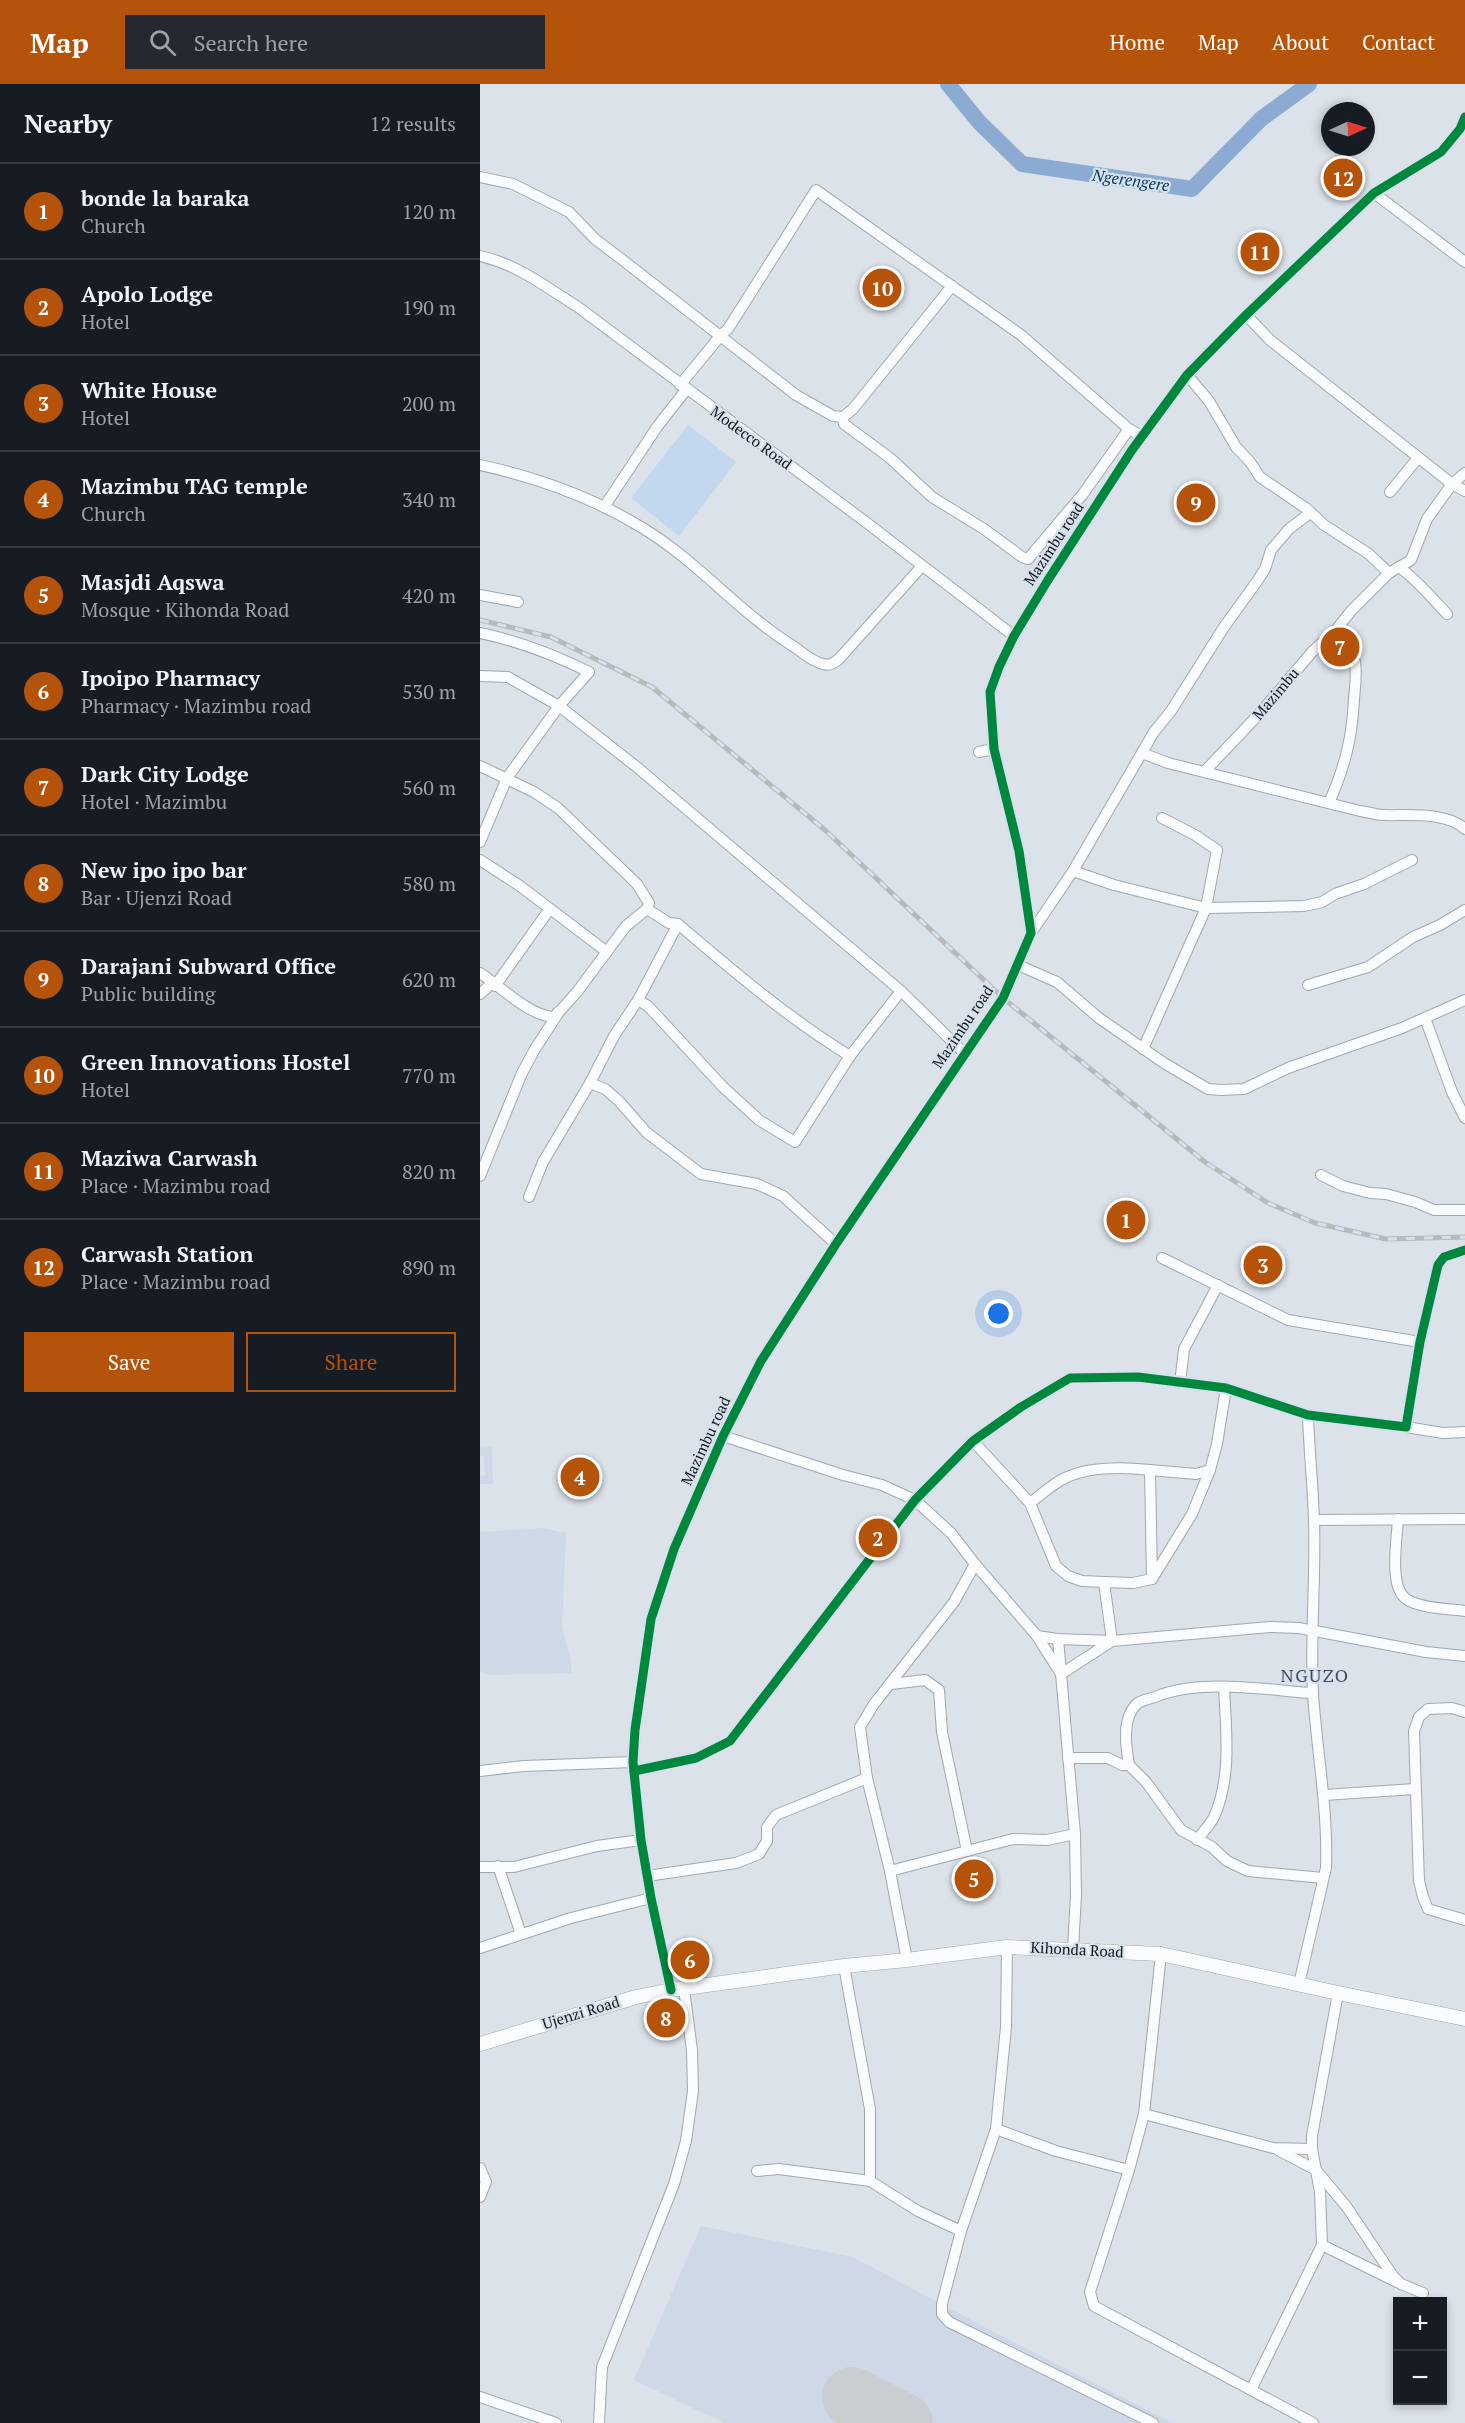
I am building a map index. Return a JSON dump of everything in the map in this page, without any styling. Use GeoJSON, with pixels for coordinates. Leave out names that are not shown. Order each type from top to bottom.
{"type":"FeatureCollection","features":[{"type":"Feature","properties":{"kind":"street","name":"Mazimbu road"},"geometry":{"type":"LineString","coordinates":[[599,2423],[602,2367],[674,2184],[686,2141],[693,2091],[692,2050],[678,1990],[651,1898],[641,1840],[633,1767],[635,1730],[651,1619],[674,1549],[723,1436],[761,1361],[836,1244],[1003,998],[1031,933],[1019,851],[994,749],[990,692],[1014,636],[1142,436],[1187,375],[1246,315],[1374,193],[1441,152],[1460,129],[1465,117]]}},
{"type":"Feature","properties":{"kind":"street"},"geometry":{"type":"LineString","coordinates":[[480,177],[513,184],[569,212],[595,239],[796,395],[833,416],[843,417],[853,409],[952,286]]}},
{"type":"Feature","properties":{"kind":"street"},"geometry":{"type":"LineString","coordinates":[[604,507],[683,387],[721,335],[728,329],[816,190],[1021,334],[1129,429],[1142,436]]}},
{"type":"Feature","properties":{"kind":"street"},"geometry":{"type":"LineString","coordinates":[[1374,193],[1465,262]]}},
{"type":"Feature","properties":{"kind":"street","name":"Modecco Road"},"geometry":{"type":"LineString","coordinates":[[480,256],[501,262],[543,283],[1014,636]]}},
{"type":"Feature","properties":{"kind":"street"},"geometry":{"type":"LineString","coordinates":[[1246,315],[1270,340],[1418,458],[1465,491]]}},
{"type":"Feature","properties":{"kind":"street"},"geometry":{"type":"LineString","coordinates":[[1187,375],[1209,401],[1236,447],[1260,477],[1324,525],[1394,570],[1417,580],[1424,591],[1447,614]]}},
{"type":"Feature","properties":{"kind":"street"},"geometry":{"type":"LineString","coordinates":[[843,417],[844,424],[890,458],[932,497],[1028,559],[1083,494],[1129,429]]}},
{"type":"Feature","properties":{"kind":"street"},"geometry":{"type":"LineString","coordinates":[[1390,492],[1418,458]]}},
{"type":"Feature","properties":{"kind":"street"},"geometry":{"type":"LineString","coordinates":[[480,465],[550,485],[604,507],[656,536],[760,624],[812,660],[824,665],[833,664],[839,659],[922,566]]}},
{"type":"Feature","properties":{"kind":"street"},"geometry":{"type":"LineString","coordinates":[[1452,484],[1465,473]]}},
{"type":"Feature","properties":{"kind":"street","name":"Mazimbu"},"geometry":{"type":"LineString","coordinates":[[1205,771],[1351,611],[1394,570],[1411,560],[1427,519],[1452,484]]}},
{"type":"Feature","properties":{"kind":"street"},"geometry":{"type":"LineString","coordinates":[[1031,933],[1072,871],[1154,732],[1171,711],[1224,627],[1265,569],[1271,550],[1289,530],[1310,513]]}},
{"type":"Feature","properties":{"kind":"street"},"geometry":{"type":"LineString","coordinates":[[480,595],[518,602]]}},
{"type":"Feature","properties":{"kind":"street"},"geometry":{"type":"LineString","coordinates":[[1329,803],[1344,769],[1351,740],[1356,677],[1350,649],[1336,630]]}},
{"type":"Feature","properties":{"kind":"street"},"geometry":{"type":"LineString","coordinates":[[480,633],[513,640],[560,657],[589,672],[560,706],[507,778],[480,842]]}},
{"type":"Feature","properties":{"kind":"street"},"geometry":{"type":"LineString","coordinates":[[480,676],[508,677],[560,706],[638,768],[901,991],[964,1053]]}},
{"type":"Feature","properties":{"kind":"street"},"geometry":{"type":"LineString","coordinates":[[979,752],[994,749]]}},
{"type":"Feature","properties":{"kind":"street"},"geometry":{"type":"LineString","coordinates":[[1142,753],[1168,763],[1329,803],[1384,815],[1429,815],[1463,824]]}},
{"type":"Feature","properties":{"kind":"street"},"geometry":{"type":"LineString","coordinates":[[480,766],[507,778],[558,808],[641,889],[649,903],[647,909],[626,926],[577,992],[554,1017],[547,1016],[480,973]]}},
{"type":"Feature","properties":{"kind":"street"},"geometry":{"type":"LineString","coordinates":[[1143,1049],[1206,908],[1217,850],[1195,835],[1162,818]]}},
{"type":"Feature","properties":{"kind":"street"},"geometry":{"type":"LineString","coordinates":[[480,860],[520,886],[606,952]]}},
{"type":"Feature","properties":{"kind":"street"},"geometry":{"type":"LineString","coordinates":[[1072,871],[1114,885],[1206,908],[1304,906],[1322,902],[1412,860]]}},
{"type":"Feature","properties":{"kind":"street"},"geometry":{"type":"LineString","coordinates":[[480,994],[494,984],[549,909]]}},
{"type":"Feature","properties":{"kind":"street"},"geometry":{"type":"LineString","coordinates":[[647,909],[669,923],[678,924],[755,989],[822,1039],[850,1056]]}},
{"type":"Feature","properties":{"kind":"street"},"geometry":{"type":"LineString","coordinates":[[1308,985],[1368,966],[1413,937],[1465,910]]}},
{"type":"Feature","properties":{"kind":"street"},"geometry":{"type":"LineString","coordinates":[[529,1197],[543,1162],[590,1083],[614,1036],[638,1000],[678,924]]}},
{"type":"Feature","properties":{"kind":"street"},"geometry":{"type":"LineString","coordinates":[[1018,965],[1057,982],[1099,1018],[1143,1049],[1208,1089],[1236,1091],[1288,1068],[1402,1028],[1465,1000]]}},
{"type":"Feature","properties":{"kind":"street"},"geometry":{"type":"LineString","coordinates":[[638,1000],[648,1006],[723,1087],[759,1120],[795,1142],[850,1056],[901,991]]}},
{"type":"Feature","properties":{"kind":"street"},"geometry":{"type":"LineString","coordinates":[[480,1176],[522,1073],[559,1012]]}},
{"type":"Feature","properties":{"kind":"street"},"geometry":{"type":"LineString","coordinates":[[1425,1018],[1452,1092],[1465,1118]]}},
{"type":"Feature","properties":{"kind":"street"},"geometry":{"type":"LineString","coordinates":[[590,1083],[605,1089],[619,1101],[646,1132],[701,1174],[757,1185],[783,1196],[836,1244]]}},
{"type":"Feature","properties":{"kind":"street"},"geometry":{"type":"LineString","coordinates":[[1320,1175],[1343,1185],[1370,1193],[1386,1194],[1434,1210],[1465,1210]]}},
{"type":"Feature","properties":{"kind":"street"},"geometry":{"type":"LineString","coordinates":[[1406,1427],[1420,1342],[1438,1265],[1444,1257],[1465,1250]]}},
{"type":"Feature","properties":{"kind":"street"},"geometry":{"type":"LineString","coordinates":[[1162,1258],[1288,1320],[1420,1342]]}},
{"type":"Feature","properties":{"kind":"street"},"geometry":{"type":"LineString","coordinates":[[1180,1383],[1184,1349],[1218,1285]]}},
{"type":"Feature","properties":{"kind":"street"},"geometry":{"type":"LineString","coordinates":[[480,1771],[524,1766],[633,1767],[696,1758],[730,1741],[915,1500],[974,1441],[1021,1407],[1070,1378],[1138,1377],[1226,1388],[1308,1415],[1443,1433],[1465,1432]]}},
{"type":"Feature","properties":{"kind":"street"},"geometry":{"type":"LineString","coordinates":[[974,1441],[1030,1503],[1056,1566],[1068,1576],[1082,1581],[1139,1582],[1152,1579],[1192,1514],[1210,1470],[1217,1444],[1226,1388]]}},
{"type":"Feature","properties":{"kind":"street"},"geometry":{"type":"LineString","coordinates":[[1299,1984],[1323,1878],[1326,1850],[1324,1795],[1313,1693],[1314,1520],[1308,1415]]}},
{"type":"Feature","properties":{"kind":"street"},"geometry":{"type":"LineString","coordinates":[[723,1436],[843,1475],[882,1485],[915,1500],[951,1533],[1037,1635],[1061,1674]]}},
{"type":"Feature","properties":{"kind":"street"},"geometry":{"type":"LineString","coordinates":[[1030,1503],[1065,1478],[1093,1471],[1150,1470],[1196,1474],[1210,1470]]}},
{"type":"Feature","properties":{"kind":"street"},"geometry":{"type":"LineString","coordinates":[[1150,1470],[1152,1579]]}},
{"type":"Feature","properties":{"kind":"street"},"geometry":{"type":"LineString","coordinates":[[1398,1519],[1395,1550],[1396,1582],[1400,1592],[1414,1603],[1465,1611]]}},
{"type":"Feature","properties":{"kind":"street"},"geometry":{"type":"LineString","coordinates":[[1314,1520],[1465,1519]]}},
{"type":"Feature","properties":{"kind":"street"},"geometry":{"type":"LineString","coordinates":[[907,1960],[890,1872],[867,1778],[860,1726],[954,1602],[975,1564]]}},
{"type":"Feature","properties":{"kind":"street"},"geometry":{"type":"LineString","coordinates":[[1104,1582],[1112,1641]]}},
{"type":"Feature","properties":{"kind":"street"},"geometry":{"type":"LineString","coordinates":[[1037,1635],[1058,1640],[1112,1641],[1270,1627],[1299,1628],[1465,1656]]}},
{"type":"Feature","properties":{"kind":"street"},"geometry":{"type":"LineString","coordinates":[[1058,1640],[1075,1834],[1076,1895],[1073,1949]]}},
{"type":"Feature","properties":{"kind":"street"},"geometry":{"type":"LineString","coordinates":[[1061,1674],[1112,1641]]}},
{"type":"Feature","properties":{"kind":"street"},"geometry":{"type":"LineString","coordinates":[[891,1684],[925,1680],[939,1690],[942,1732],[967,1851]]}},
{"type":"Feature","properties":{"kind":"street"},"geometry":{"type":"LineString","coordinates":[[1313,1693],[1224,1687],[1168,1692],[1138,1704],[1127,1724],[1126,1748],[1129,1765],[1146,1782],[1181,1830],[1212,1847],[1227,1861],[1248,1871],[1323,1878]]}},
{"type":"Feature","properties":{"kind":"street"},"geometry":{"type":"LineString","coordinates":[[1197,1840],[1213,1818],[1223,1784],[1227,1760],[1224,1687]]}},
{"type":"Feature","properties":{"kind":"street"},"geometry":{"type":"LineString","coordinates":[[1465,1712],[1452,1708],[1428,1709],[1419,1717],[1414,1731],[1419,1881],[1423,1898],[1428,1909],[1465,1920]]}},
{"type":"Feature","properties":{"kind":"street"},"geometry":{"type":"LineString","coordinates":[[1068,1758],[1108,1758],[1122,1765],[1129,1765]]}},
{"type":"Feature","properties":{"kind":"street"},"geometry":{"type":"LineString","coordinates":[[647,1876],[736,1863],[759,1854],[767,1842],[767,1827],[776,1815],[867,1778]]}},
{"type":"Feature","properties":{"kind":"street"},"geometry":{"type":"LineString","coordinates":[[1324,1795],[1415,1789]]}},
{"type":"Feature","properties":{"kind":"street"},"geometry":{"type":"LineString","coordinates":[[890,1872],[1013,1839],[1047,1840],[1075,1834]]}},
{"type":"Feature","properties":{"kind":"street"},"geometry":{"type":"LineString","coordinates":[[480,1867],[514,1867],[597,1846],[641,1840]]}},
{"type":"Feature","properties":{"kind":"street"},"geometry":{"type":"LineString","coordinates":[[498,1866],[521,1934]]}},
{"type":"Feature","properties":{"kind":"street"},"geometry":{"type":"LineString","coordinates":[[480,1948],[521,1934],[651,1898]]}},
{"type":"Feature","properties":{"kind":"street"},"geometry":{"type":"LineString","coordinates":[[1007,1947],[1006,2027],[996,2129],[961,2231],[942,2304],[945,2318],[1154,2423]]}},
{"type":"Feature","properties":{"kind":"street","name":"Kihonda Road"},"geometry":{"type":"LineString","coordinates":[[678,1990],[844,1966],[1007,1947],[1073,1949],[1161,1954],[1338,1994],[1465,2019]]}},
{"type":"Feature","properties":{"kind":"street"},"geometry":{"type":"LineString","coordinates":[[1161,1954],[1144,2114],[1129,2170],[1090,2292],[1091,2300],[1095,2306],[1313,2423]]}},
{"type":"Feature","properties":{"kind":"street"},"geometry":{"type":"LineString","coordinates":[[844,1966],[870,2109],[870,2181]]}},
{"type":"Feature","properties":{"kind":"street","name":"Ujenzi Road"},"geometry":{"type":"LineString","coordinates":[[480,2044],[636,1997],[678,1990]]}},
{"type":"Feature","properties":{"kind":"street"},"geometry":{"type":"LineString","coordinates":[[1251,2390],[1322,2245],[1320,2192],[1312,2150],[1312,2136],[1338,1994]]}},
{"type":"Feature","properties":{"kind":"street"},"geometry":{"type":"LineString","coordinates":[[1144,2114],[1273,2148],[1312,2150]]}},
{"type":"Feature","properties":{"kind":"street"},"geometry":{"type":"LineString","coordinates":[[996,2129],[1056,2151],[1129,2170]]}},
{"type":"Feature","properties":{"kind":"street"},"geometry":{"type":"LineString","coordinates":[[1273,2148],[1316,2170],[1346,2206],[1376,2253],[1401,2284]]}},
{"type":"Feature","properties":{"kind":"street"},"geometry":{"type":"LineString","coordinates":[[480,2168],[486,2182],[480,2197]]}},
{"type":"Feature","properties":{"kind":"street"},"geometry":{"type":"LineString","coordinates":[[757,2171],[779,2169],[870,2181],[918,2211],[961,2231]]}},
{"type":"Feature","properties":{"kind":"street"},"geometry":{"type":"LineString","coordinates":[[1322,2245],[1423,2293]]}},
{"type":"Feature","properties":{"kind":"street"},"geometry":{"type":"LineString","coordinates":[[480,2397],[556,2423]]}},
{"type":"Feature","properties":{"kind":"shaded area"},"geometry":{"type":"Polygon","coordinates":[[[688,425],[736,462],[679,536],[631,498],[688,425]]]}},
{"type":"Feature","properties":{"kind":"shaded area"},"geometry":{"type":"Polygon","coordinates":[[[492,1447],[493,1484],[480,1484],[480,1476],[485,1475],[484,1456],[480,1456],[480,1448],[492,1447]]]}},
{"type":"Feature","properties":{"kind":"shaded area"},"geometry":{"type":"Polygon","coordinates":[[[542,1528],[566,1533],[562,1627],[571,1661],[571,1673],[490,1675],[480,1672],[480,1532],[542,1528]]]}},
{"type":"Feature","properties":{"kind":"shaded area"},"geometry":{"type":"Polygon","coordinates":[[[701,2226],[853,2257],[1173,2423],[724,2423],[634,2380],[701,2226]]]}},
{"type":"Feature","properties":{"kind":"waterway","name":"Ngerengere"},"geometry":{"type":"LineString","coordinates":[[948,84],[979,122],[1022,164],[1192,189],[1261,119],[1309,84]]}},
{"type":"Feature","properties":{"kind":"runway"},"geometry":{"type":"LineString","coordinates":[[852,2397],[903,2423]]}},
{"type":"Feature","properties":{"kind":"railway"},"geometry":{"type":"LineString","coordinates":[[480,620],[551,637],[652,687],[825,830],[1003,998],[1205,1162],[1268,1203],[1315,1223],[1386,1239],[1465,1237]]}},
{"type":"Feature","properties":{"kind":"cycle path"},"geometry":{"type":"LineString","coordinates":[[671,1990],[641,1840],[633,1762],[635,1730],[651,1619],[674,1549],[723,1436],[761,1361],[836,1244],[1003,998],[1031,933],[1019,851],[994,749],[990,692],[999,667],[1014,636],[1048,580],[1132,450],[1187,375],[1246,315],[1374,193],[1441,152],[1460,129],[1465,117]]}},
{"type":"Feature","properties":{"kind":"cycle path"},"geometry":{"type":"LineString","coordinates":[[634,1771],[696,1758],[730,1741],[915,1500],[973,1441],[1021,1407],[1070,1378],[1138,1377],[1226,1388],[1308,1415],[1406,1427],[1420,1342],[1438,1265],[1444,1257],[1465,1250]]}},
{"type":"Feature","properties":{"kind":"place","name":"Carwash Station"},"geometry":{"type":"Point","coordinates":[1343,178]}},
{"type":"Feature","properties":{"kind":"place","name":"Maziwa Carwash"},"geometry":{"type":"Point","coordinates":[1260,252]}},
{"type":"Feature","properties":{"kind":"place","name":"Green Innovations Hostel"},"geometry":{"type":"Point","coordinates":[882,288]}},
{"type":"Feature","properties":{"kind":"place","name":"Darajani Subward Office"},"geometry":{"type":"Point","coordinates":[1196,503]}},
{"type":"Feature","properties":{"kind":"place","name":"Dark City Lodge"},"geometry":{"type":"Point","coordinates":[1340,647]}},
{"type":"Feature","properties":{"kind":"place","name":"bonde la baraka"},"geometry":{"type":"Point","coordinates":[1126,1220]}},
{"type":"Feature","properties":{"kind":"place","name":"White House"},"geometry":{"type":"Point","coordinates":[1263,1265]}},
{"type":"Feature","properties":{"kind":"place","name":"Mazimbu TAG temple"},"geometry":{"type":"Point","coordinates":[580,1477]}},
{"type":"Feature","properties":{"kind":"place","name":"Apolo Lodge"},"geometry":{"type":"Point","coordinates":[878,1538]}},
{"type":"Feature","properties":{"kind":"place","name":"Masjdi Aqswa"},"geometry":{"type":"Point","coordinates":[974,1879]}},
{"type":"Feature","properties":{"kind":"place","name":"Ipoipo Pharmacy"},"geometry":{"type":"Point","coordinates":[690,1960]}},
{"type":"Feature","properties":{"kind":"place","name":"New ipo ipo bar"},"geometry":{"type":"Point","coordinates":[666,2018]}},
{"type":"Feature","properties":{"kind":"district","name":"NGUZO"},"geometry":{"type":"Point","coordinates":[1315,1676]}}]}
